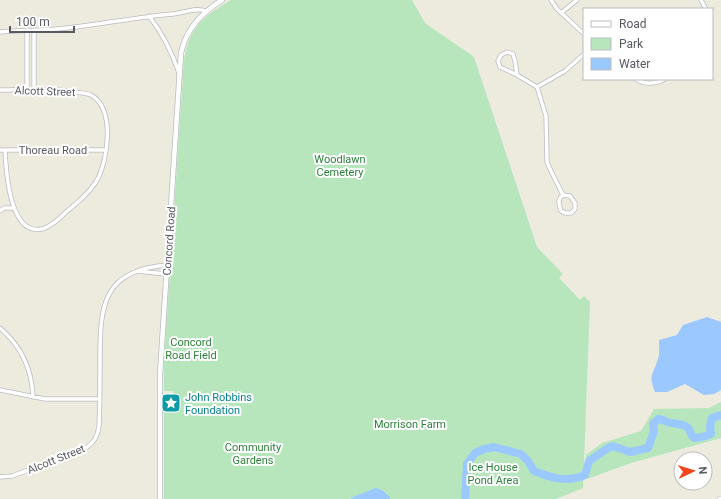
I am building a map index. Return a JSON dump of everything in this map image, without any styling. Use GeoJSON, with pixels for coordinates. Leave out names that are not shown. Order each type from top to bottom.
{"type":"FeatureCollection","features":[{"type":"Feature","properties":{"kind":"street","name":"Concord Road"},"geometry":{"type":"LineString","coordinates":[[160,499],[160,374],[179,74],[182,50],[187,33],[206,11],[222,0]]}},
{"type":"Feature","properties":{"kind":"street"},"geometry":{"type":"LineString","coordinates":[[551,0],[561,13],[583,33]]}},
{"type":"Feature","properties":{"kind":"street"},"geometry":{"type":"LineString","coordinates":[[561,13],[577,0]]}},
{"type":"Feature","properties":{"kind":"street"},"geometry":{"type":"LineString","coordinates":[[0,32],[67,28],[198,10],[206,11]]}},
{"type":"Feature","properties":{"kind":"street"},"geometry":{"type":"LineString","coordinates":[[149,16],[160,30],[179,74]]}},
{"type":"Feature","properties":{"kind":"street"},"geometry":{"type":"LineString","coordinates":[[27,30],[27,90]]}},
{"type":"Feature","properties":{"kind":"street"},"geometry":{"type":"LineString","coordinates":[[34,30],[34,90]]}},
{"type":"Feature","properties":{"kind":"street"},"geometry":{"type":"LineString","coordinates":[[517,74],[513,54],[507,52],[501,55],[498,61],[500,67],[517,74],[526,82],[538,87]]}},
{"type":"Feature","properties":{"kind":"street"},"geometry":{"type":"LineString","coordinates":[[538,87],[565,71],[583,55]]}},
{"type":"Feature","properties":{"kind":"street"},"geometry":{"type":"LineString","coordinates":[[637,80],[639,82],[653,83],[662,80]]}},
{"type":"Feature","properties":{"kind":"street"},"geometry":{"type":"LineString","coordinates":[[538,87],[548,127],[547,155],[549,167],[563,196]]}},
{"type":"Feature","properties":{"kind":"street","name":"Alcott Street"},"geometry":{"type":"LineString","coordinates":[[0,90],[69,91],[91,95],[101,106],[106,119],[106,150],[100,173],[91,189],[52,224],[43,229],[36,230],[30,228],[19,219],[14,208],[6,170],[5,150]]}},
{"type":"Feature","properties":{"kind":"street","name":"Thoreau Road"},"geometry":{"type":"LineString","coordinates":[[0,150],[106,150]]}},
{"type":"Feature","properties":{"kind":"street"},"geometry":{"type":"LineString","coordinates":[[568,195],[574,200],[575,207],[571,213],[561,211],[559,201],[560,197],[563,196],[568,195]]}},
{"type":"Feature","properties":{"kind":"street"},"geometry":{"type":"LineString","coordinates":[[0,211],[4,208],[14,208]]}},
{"type":"Feature","properties":{"kind":"street","name":"Alcott Street"},"geometry":{"type":"LineString","coordinates":[[0,477],[12,476],[91,445],[99,430],[100,335],[101,317],[104,306],[114,286],[124,277],[150,267],[167,265]]}},
{"type":"Feature","properties":{"kind":"street"},"geometry":{"type":"LineString","coordinates":[[134,272],[146,271],[166,274]]}},
{"type":"Feature","properties":{"kind":"street"},"geometry":{"type":"LineString","coordinates":[[0,328],[20,349],[28,367],[33,384],[33,397]]}},
{"type":"Feature","properties":{"kind":"street"},"geometry":{"type":"LineString","coordinates":[[0,390],[33,397],[59,400],[100,399]]}},
{"type":"Feature","properties":{"kind":"green space","name":"Woodlawn Cemetery"},"geometry":{"type":"Polygon","coordinates":[[[231,0],[412,0],[425,23],[474,57],[537,247],[563,274],[559,278],[580,300],[584,296],[590,302],[583,488],[556,499],[390,499],[390,497],[382,490],[355,496],[350,499],[164,499],[164,411],[176,410],[173,391],[164,391],[164,362],[184,60],[190,39],[199,24],[205,17],[231,0]]]}},
{"type":"Feature","properties":{"kind":"green space"},"geometry":{"type":"Polygon","coordinates":[[[721,402],[721,438],[631,463],[587,479],[586,455],[602,443],[641,431],[654,409],[709,408],[721,402]]]}},
{"type":"Feature","properties":{"kind":"water"},"geometry":{"type":"Polygon","coordinates":[[[707,317],[721,322],[721,390],[714,394],[704,395],[685,384],[667,392],[655,392],[652,378],[659,357],[659,340],[677,335],[683,325],[707,317]]]}},
{"type":"Feature","properties":{"kind":"water"},"geometry":{"type":"Polygon","coordinates":[[[376,488],[382,490],[390,497],[390,499],[350,499],[355,496],[376,488]]]}},
{"type":"Feature","properties":{"kind":"waterway"},"geometry":{"type":"LineString","coordinates":[[465,499],[467,464],[475,453],[484,449],[494,447],[521,454],[528,461],[534,471],[559,479],[572,479],[585,475],[589,461],[608,448],[613,446],[630,452],[648,448],[654,431],[653,424],[658,419],[685,426],[694,438],[711,434],[710,426],[712,418],[721,415]]}},
{"type":"Feature","properties":{"kind":"place","name":"John Robbins Foundation"},"geometry":{"type":"Point","coordinates":[171,403]}},
{"type":"Feature","properties":{"kind":"park label","name":"Concord Road Field"},"geometry":{"type":"Point","coordinates":[191,348]}},
{"type":"Feature","properties":{"kind":"park label","name":"Morrison Farm"},"geometry":{"type":"Point","coordinates":[410,424]}},
{"type":"Feature","properties":{"kind":"park label","name":"Community Gardens"},"geometry":{"type":"Point","coordinates":[253,453]}},
{"type":"Feature","properties":{"kind":"park label","name":"Ice House Pond Area"},"geometry":{"type":"Point","coordinates":[493,473]}}]}
